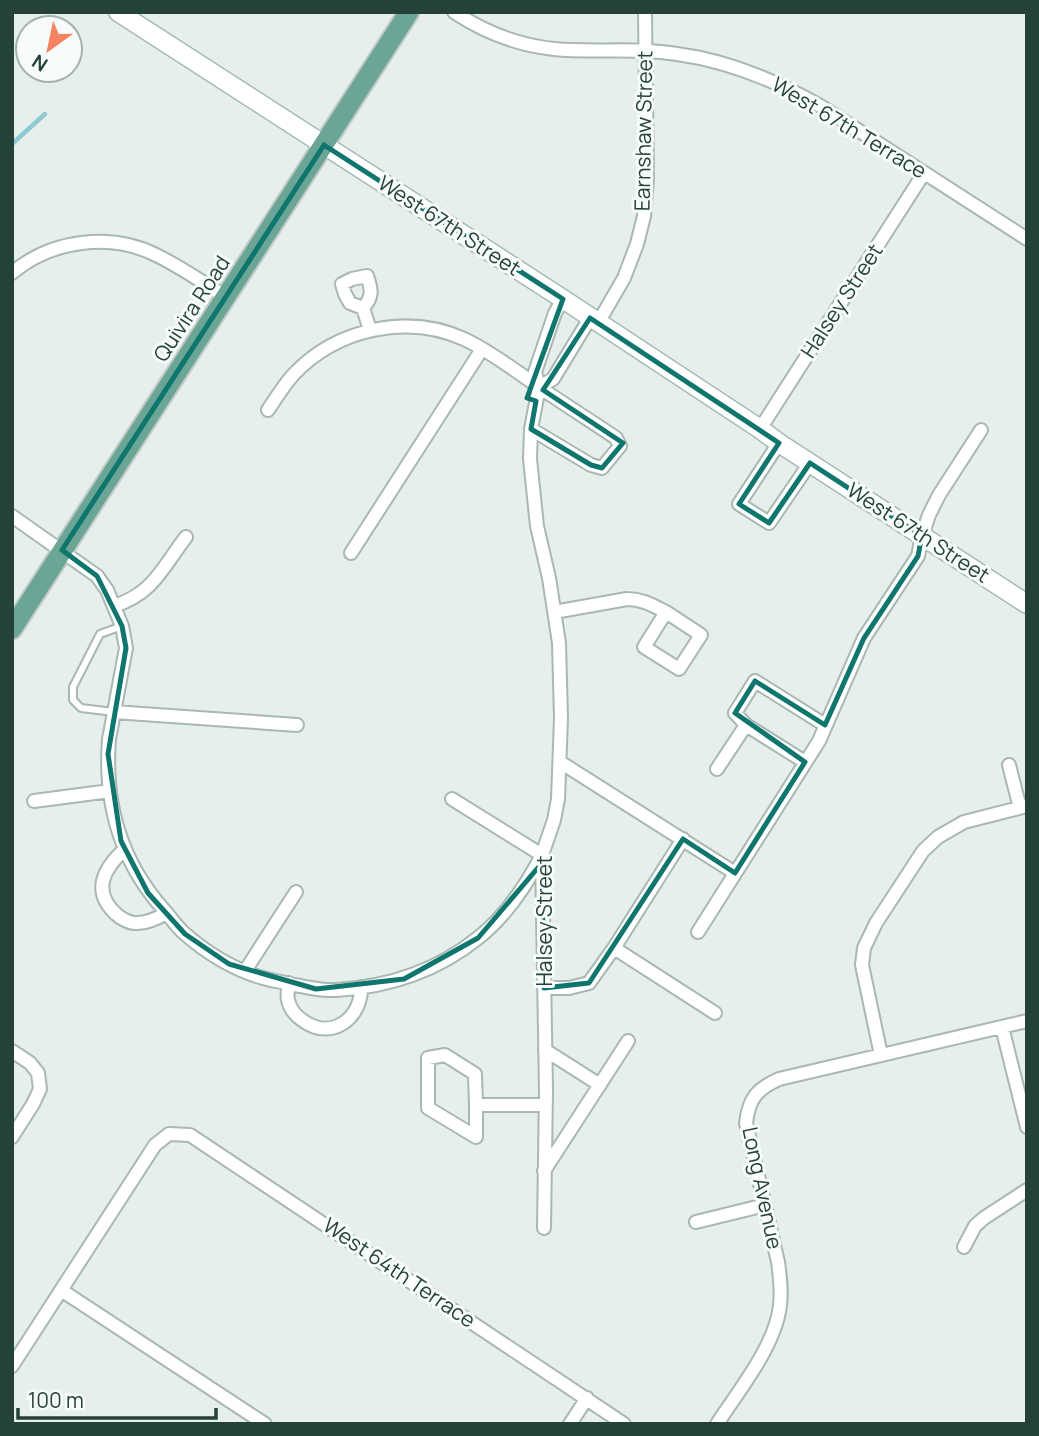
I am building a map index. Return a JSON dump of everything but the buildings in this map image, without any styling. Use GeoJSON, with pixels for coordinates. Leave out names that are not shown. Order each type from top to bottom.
{"type":"FeatureCollection","features":[{"type":"Feature","properties":{"kind":"main road","name":"Quivira Road"},"geometry":{"type":"LineString","coordinates":[[12,629],[409,12]]}},
{"type":"Feature","properties":{"kind":"street","name":"West 67th Street"},"geometry":{"type":"LineString","coordinates":[[118,12],[563,299],[1027,604]]}},
{"type":"Feature","properties":{"kind":"street","name":"West 67th Terrace"},"geometry":{"type":"LineString","coordinates":[[454,12],[498,36],[524,44],[566,50],[676,53],[760,76],[793,90],[822,107],[1027,239]]}},
{"type":"Feature","properties":{"kind":"street","name":"Earnshaw Street"},"geometry":{"type":"LineString","coordinates":[[594,321],[624,278],[638,244],[644,216],[647,179],[645,12]]}},
{"type":"Feature","properties":{"kind":"street","name":"Halsey Street"},"geometry":{"type":"LineString","coordinates":[[760,429],[924,173]]}},
{"type":"Feature","properties":{"kind":"street"},"geometry":{"type":"LineString","coordinates":[[12,273],[56,248],[94,242],[119,243],[155,254],[227,298]]}},
{"type":"Feature","properties":{"kind":"street","name":"Halsey Street"},"geometry":{"type":"LineString","coordinates":[[544,1228],[542,855],[558,799],[561,718],[559,643],[534,506],[530,459],[531,429],[539,387],[536,372],[555,313],[563,299]]}},
{"type":"Feature","properties":{"kind":"street"},"geometry":{"type":"LineString","coordinates":[[363,308],[370,330]]}},
{"type":"Feature","properties":{"kind":"street"},"geometry":{"type":"LineString","coordinates":[[539,387],[553,379],[594,321]]}},
{"type":"Feature","properties":{"kind":"street"},"geometry":{"type":"LineString","coordinates":[[268,410],[292,376],[329,347],[349,336],[370,330],[407,326],[435,330],[465,339],[616,438],[620,446],[602,468],[591,465],[531,429]]}},
{"type":"Feature","properties":{"kind":"street"},"geometry":{"type":"LineString","coordinates":[[351,552],[482,349]]}},
{"type":"Feature","properties":{"kind":"street"},"geometry":{"type":"LineString","coordinates":[[698,932],[819,741],[864,638],[918,556],[929,514],[981,430]]}},
{"type":"Feature","properties":{"kind":"street"},"geometry":{"type":"LineString","coordinates":[[779,443],[739,504],[769,523],[810,463]]}},
{"type":"Feature","properties":{"kind":"street"},"geometry":{"type":"LineString","coordinates":[[12,516],[97,576],[107,590],[122,626],[126,648],[108,754],[113,812],[125,849],[148,893],[185,934],[211,953],[262,978],[325,990],[404,979],[461,951],[496,921],[513,901],[542,855],[452,799]]}},
{"type":"Feature","properties":{"kind":"street"},"geometry":{"type":"LineString","coordinates":[[114,606],[129,601],[144,591],[160,575],[186,537]]}},
{"type":"Feature","properties":{"kind":"street"},"geometry":{"type":"LineString","coordinates":[[554,612],[637,599],[646,601],[666,612],[701,635],[679,669],[644,647],[666,612]]}},
{"type":"Feature","properties":{"kind":"street"},"geometry":{"type":"LineString","coordinates":[[805,762],[746,725],[735,713],[755,681],[825,725]]}},
{"type":"Feature","properties":{"kind":"street"},"geometry":{"type":"LineString","coordinates":[[114,712],[297,725]]}},
{"type":"Feature","properties":{"kind":"street"},"geometry":{"type":"LineString","coordinates":[[717,769],[746,725]]}},
{"type":"Feature","properties":{"kind":"street"},"geometry":{"type":"LineString","coordinates":[[560,762],[735,873]]}},
{"type":"Feature","properties":{"kind":"street"},"geometry":{"type":"LineString","coordinates":[[881,1055],[862,965],[864,948],[872,929],[923,851],[938,837],[964,822],[1023,807],[1009,765]]}},
{"type":"Feature","properties":{"kind":"street"},"geometry":{"type":"LineString","coordinates":[[34,801],[110,791]]}},
{"type":"Feature","properties":{"kind":"street"},"geometry":{"type":"LineString","coordinates":[[544,988],[569,988],[589,983],[683,839]]}},
{"type":"Feature","properties":{"kind":"street"},"geometry":{"type":"LineString","coordinates":[[125,849],[113,860],[103,876],[102,893],[108,905],[119,917],[134,924],[167,913]]}},
{"type":"Feature","properties":{"kind":"street"},"geometry":{"type":"LineString","coordinates":[[245,971],[296,892]]}},
{"type":"Feature","properties":{"kind":"street"},"geometry":{"type":"LineString","coordinates":[[614,948],[715,1013]]}},
{"type":"Feature","properties":{"kind":"street"},"geometry":{"type":"LineString","coordinates":[[289,983],[288,1000],[296,1016],[314,1028],[329,1029],[347,1021],[358,1007],[361,986]]}},
{"type":"Feature","properties":{"kind":"street","name":"Long Avenue"},"geometry":{"type":"LineString","coordinates":[[717,1424],[770,1341],[780,1308],[781,1285],[746,1123],[748,1108],[756,1094],[779,1079],[1027,1021]]}},
{"type":"Feature","properties":{"kind":"street"},"geometry":{"type":"LineString","coordinates":[[1002,1027],[1027,1127]]}},
{"type":"Feature","properties":{"kind":"street"},"geometry":{"type":"LineString","coordinates":[[544,1171],[628,1041]]}},
{"type":"Feature","properties":{"kind":"street"},"geometry":{"type":"LineString","coordinates":[[545,1050],[600,1085]]}},
{"type":"Feature","properties":{"kind":"street"},"geometry":{"type":"LineString","coordinates":[[12,1051],[30,1063],[38,1073],[40,1088],[12,1137]]}},
{"type":"Feature","properties":{"kind":"street"},"geometry":{"type":"LineString","coordinates":[[445,1055],[475,1074],[476,1105],[476,1137],[428,1108],[428,1058],[445,1055]]}},
{"type":"Feature","properties":{"kind":"street"},"geometry":{"type":"LineString","coordinates":[[476,1105],[545,1105]]}},
{"type":"Feature","properties":{"kind":"street","name":"West 64th Terrace"},"geometry":{"type":"LineString","coordinates":[[61,1290],[155,1145],[169,1134],[190,1135],[624,1424]]}},
{"type":"Feature","properties":{"kind":"street"},"geometry":{"type":"LineString","coordinates":[[964,1247],[975,1226],[1027,1190]]}},
{"type":"Feature","properties":{"kind":"street"},"geometry":{"type":"LineString","coordinates":[[696,1222],[765,1206]]}},
{"type":"Feature","properties":{"kind":"street"},"geometry":{"type":"LineString","coordinates":[[12,1366],[61,1290],[265,1424]]}},
{"type":"Feature","properties":{"kind":"street"},"geometry":{"type":"LineString","coordinates":[[570,1424],[587,1398]]}},
{"type":"Feature","properties":{"kind":"lane"},"geometry":{"type":"LineString","coordinates":[[114,712],[81,708],[73,700],[73,687],[100,634],[122,626]]}},
{"type":"Feature","properties":{"kind":"highlighted area"},"geometry":{"type":"Polygon","coordinates":[[[324,145],[563,299],[527,398],[536,401],[531,429],[591,465],[602,468],[623,443],[543,390],[590,318],[779,443],[739,504],[769,523],[810,463],[922,536],[918,556],[864,638],[825,725],[755,681],[735,713],[805,762],[735,873],[683,839],[589,983],[544,988],[542,863],[478,938],[404,979],[316,989],[229,964],[185,934],[148,893],[121,841],[108,754],[126,648],[122,626],[97,576],[62,550],[324,145]]]}},
{"type":"Feature","properties":{"kind":"waterway"},"geometry":{"type":"LineString","coordinates":[[12,144],[45,114]]}}]}
